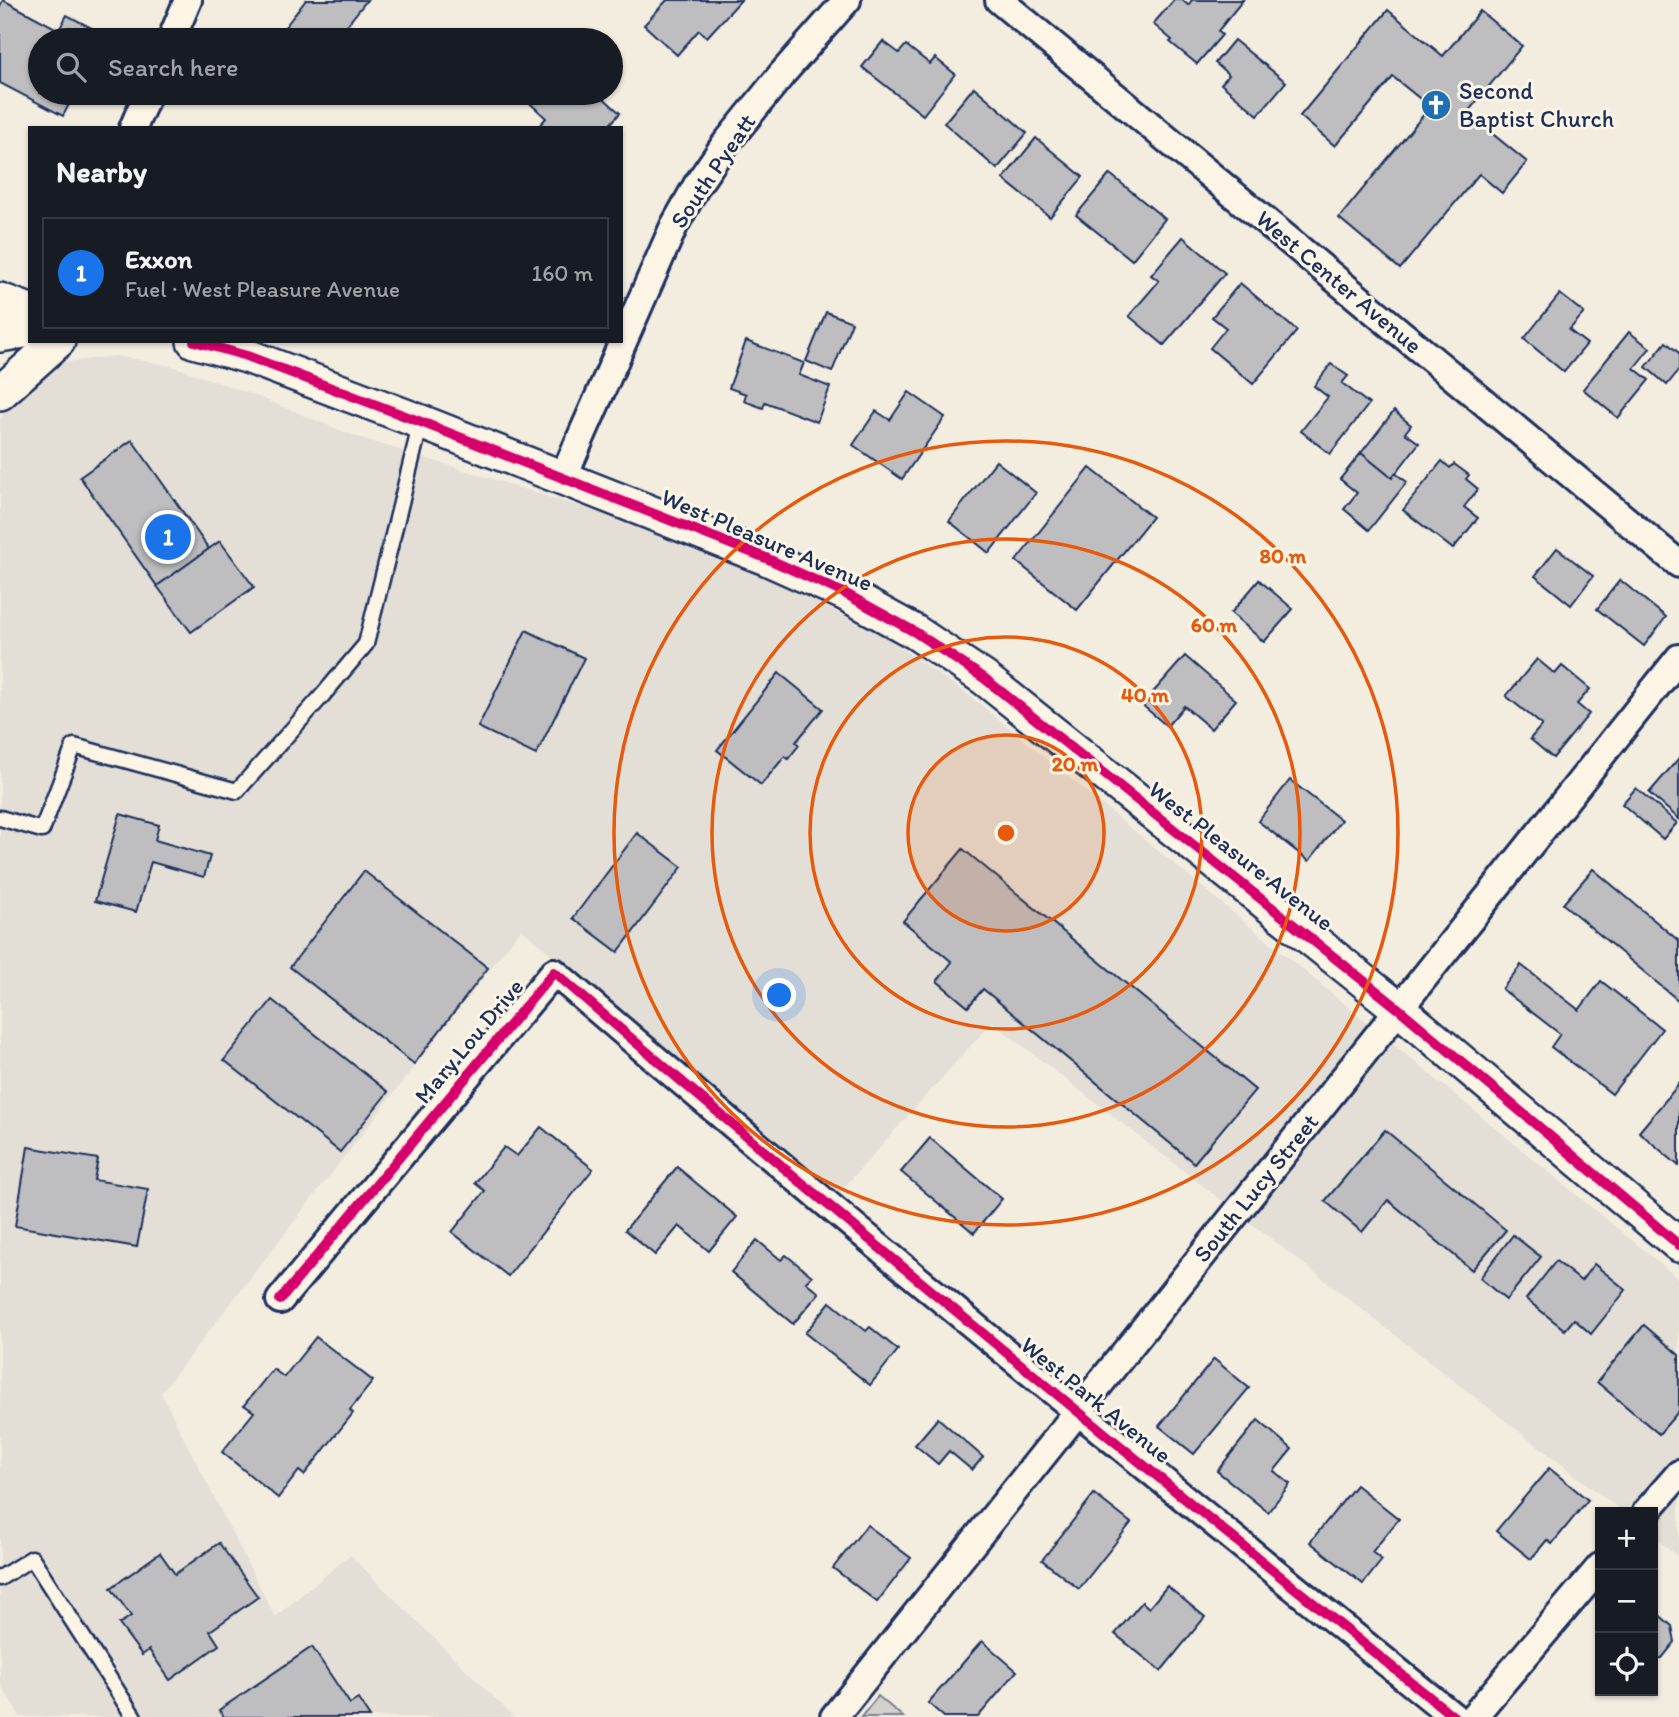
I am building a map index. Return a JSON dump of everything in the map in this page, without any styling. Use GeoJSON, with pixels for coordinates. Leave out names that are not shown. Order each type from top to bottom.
{"type":"FeatureCollection","features":[{"type":"Feature","properties":{"kind":"street"},"geometry":{"type":"LineString","coordinates":[[176,28],[188,0]]}},
{"type":"Feature","properties":{"kind":"street","name":"South Pyeatt"},"geometry":{"type":"LineString","coordinates":[[623,342],[674,226],[697,185],[723,147],[782,74],[847,0]]}},
{"type":"Feature","properties":{"kind":"street","name":"West Center Avenue"},"geometry":{"type":"LineString","coordinates":[[999,0],[1679,564]]}},
{"type":"Feature","properties":{"kind":"street"},"geometry":{"type":"LineString","coordinates":[[134,126],[143,105]]}},
{"type":"Feature","properties":{"kind":"street"},"geometry":{"type":"LineString","coordinates":[[0,300],[28,310]]}},
{"type":"Feature","properties":{"kind":"street"},"geometry":{"type":"LineString","coordinates":[[0,335],[28,330]]}},
{"type":"Feature","properties":{"kind":"street"},"geometry":{"type":"LineString","coordinates":[[0,393],[56,343]]}},
{"type":"Feature","properties":{"kind":"street","name":"West Pleasure Avenue"},"geometry":{"type":"LineString","coordinates":[[201,343],[247,356],[421,422],[766,558],[846,594],[915,632],[984,678],[1399,1009],[1679,1245]]}},
{"type":"Feature","properties":{"kind":"street","name":"South Pyeatt"},"geometry":{"type":"LineString","coordinates":[[563,478],[622,343]]}},
{"type":"Feature","properties":{"kind":"street","name":"South Lucy Street"},"geometry":{"type":"LineString","coordinates":[[834,1717],[1679,658]]}},
{"type":"Feature","properties":{"kind":"street","name":"Mary Lou Drive"},"geometry":{"type":"LineString","coordinates":[[280,1300],[554,972],[715,1111]]}},
{"type":"Feature","properties":{"kind":"street","name":"West Park Avenue"},"geometry":{"type":"LineString","coordinates":[[715,1111],[1077,1412],[1454,1717]]}},
{"type":"Feature","properties":{"kind":"street"},"geometry":{"type":"LineString","coordinates":[[1650,1507],[1679,1474]]}},
{"type":"Feature","properties":{"kind":"street"},"geometry":{"type":"LineString","coordinates":[[1474,1717],[1597,1570]]}},
{"type":"Feature","properties":{"kind":"lane"},"geometry":{"type":"LineString","coordinates":[[0,818],[42,830],[74,746],[237,791],[366,644],[421,422]]}},
{"type":"Feature","properties":{"kind":"lane"},"geometry":{"type":"LineString","coordinates":[[0,1578],[32,1558],[134,1717]]}},
{"type":"Feature","properties":{"kind":"shaded area"},"geometry":{"type":"Polygon","coordinates":[[[117,356],[172,366],[254,395],[352,435],[709,547],[885,637],[970,696],[1679,1279],[1679,1558],[1658,1540],[1658,1507],[1617,1507],[992,1022],[839,1193],[521,929],[161,1393],[275,1617],[350,1555],[514,1717],[20,1717],[0,1683],[0,419],[8,406],[57,363],[117,356]]]}},
{"type":"Feature","properties":{"kind":"shaded area"},"geometry":{"type":"Polygon","coordinates":[[[878,1696],[903,1717],[861,1717],[878,1696]]]}},
{"type":"Feature","properties":{"kind":"building"},"geometry":{"type":"Polygon","coordinates":[[[3,0],[55,28],[28,28],[28,98],[0,83],[0,6],[3,0]]]}},
{"type":"Feature","properties":{"kind":"building"},"geometry":{"type":"Polygon","coordinates":[[[306,0],[367,0],[345,28],[284,28],[306,0]]]}},
{"type":"Feature","properties":{"kind":"building"},"geometry":{"type":"Polygon","coordinates":[[[667,0],[741,0],[707,37],[699,30],[677,55],[644,25],[667,0]]]}},
{"type":"Feature","properties":{"kind":"building"},"geometry":{"type":"Polygon","coordinates":[[[1174,0],[1182,0],[1188,5],[1192,0],[1243,0],[1218,31],[1222,35],[1197,64],[1153,24],[1174,0]]]}},
{"type":"Feature","properties":{"kind":"building"},"geometry":{"type":"Polygon","coordinates":[[[1388,10],[1443,56],[1480,11],[1522,46],[1467,113],[1527,162],[1502,193],[1479,174],[1400,269],[1339,218],[1430,107],[1393,77],[1335,146],[1300,116],[1388,10]]]}},
{"type":"Feature","properties":{"kind":"building"},"geometry":{"type":"Polygon","coordinates":[[[67,15],[92,28],[60,28],[67,15]]]}},
{"type":"Feature","properties":{"kind":"building"},"geometry":{"type":"Polygon","coordinates":[[[1234,40],[1286,82],[1258,115],[1221,84],[1229,75],[1215,63],[1234,40]]]}},
{"type":"Feature","properties":{"kind":"building"},"geometry":{"type":"Polygon","coordinates":[[[883,41],[899,53],[906,45],[930,64],[935,58],[955,74],[923,115],[862,67],[883,41]]]}},
{"type":"Feature","properties":{"kind":"building"},"geometry":{"type":"Polygon","coordinates":[[[974,87],[1027,133],[997,169],[944,123],[974,87]]]}},
{"type":"Feature","properties":{"kind":"building"},"geometry":{"type":"Polygon","coordinates":[[[42,105],[69,105],[63,116],[42,105]]]}},
{"type":"Feature","properties":{"kind":"building"},"geometry":{"type":"Polygon","coordinates":[[[532,105],[611,105],[620,113],[609,126],[539,126],[546,118],[532,105]]]}},
{"type":"Feature","properties":{"kind":"building"},"geometry":{"type":"Polygon","coordinates":[[[1036,138],[1083,177],[1050,217],[1003,179],[1036,138]]]}},
{"type":"Feature","properties":{"kind":"building"},"geometry":{"type":"Polygon","coordinates":[[[1110,174],[1165,219],[1132,260],[1076,215],[1110,174]]]}},
{"type":"Feature","properties":{"kind":"building"},"geometry":{"type":"Polygon","coordinates":[[[1183,237],[1225,273],[1164,345],[1129,316],[1159,281],[1151,275],[1183,237]]]}},
{"type":"Feature","properties":{"kind":"building"},"geometry":{"type":"Polygon","coordinates":[[[1240,283],[1297,331],[1253,384],[1210,348],[1226,328],[1212,317],[1240,283]]]}},
{"type":"Feature","properties":{"kind":"building"},"geometry":{"type":"Polygon","coordinates":[[[1560,294],[1584,313],[1569,330],[1587,344],[1564,372],[1524,339],[1560,294]]]}},
{"type":"Feature","properties":{"kind":"building"},"geometry":{"type":"Polygon","coordinates":[[[826,312],[852,322],[832,372],[806,361],[826,312]]]}},
{"type":"Feature","properties":{"kind":"building"},"geometry":{"type":"Polygon","coordinates":[[[1629,332],[1650,348],[1634,368],[1649,380],[1618,418],[1583,389],[1629,332]]]}},
{"type":"Feature","properties":{"kind":"building"},"geometry":{"type":"Polygon","coordinates":[[[746,341],[804,363],[799,375],[830,387],[817,422],[765,402],[763,408],[744,401],[746,394],[729,388],[746,341]]]}},
{"type":"Feature","properties":{"kind":"building"},"geometry":{"type":"Polygon","coordinates":[[[1666,342],[1679,353],[1679,370],[1667,385],[1646,367],[1666,342]]]}},
{"type":"Feature","properties":{"kind":"building"},"geometry":{"type":"Polygon","coordinates":[[[1331,364],[1348,376],[1342,383],[1369,404],[1330,454],[1301,431],[1328,397],[1314,386],[1331,364]]]}},
{"type":"Feature","properties":{"kind":"building"},"geometry":{"type":"Polygon","coordinates":[[[909,392],[945,417],[902,479],[853,445],[876,411],[890,420],[909,392]]]}},
{"type":"Feature","properties":{"kind":"building"},"geometry":{"type":"Polygon","coordinates":[[[1394,411],[1411,425],[1405,433],[1419,443],[1392,478],[1361,453],[1394,411]]]}},
{"type":"Feature","properties":{"kind":"building"},"geometry":{"type":"Polygon","coordinates":[[[132,440],[209,549],[157,586],[80,477],[132,440]]]}},
{"type":"Feature","properties":{"kind":"building"},"geometry":{"type":"Polygon","coordinates":[[[1361,453],[1392,478],[1395,473],[1407,482],[1369,530],[1344,509],[1357,493],[1340,479],[1361,453]]]}},
{"type":"Feature","properties":{"kind":"building"},"geometry":{"type":"Polygon","coordinates":[[[996,461],[1036,493],[989,553],[949,521],[996,461]]]}},
{"type":"Feature","properties":{"kind":"building"},"geometry":{"type":"Polygon","coordinates":[[[1442,461],[1450,468],[1454,464],[1469,475],[1466,479],[1478,489],[1464,507],[1478,518],[1453,549],[1403,510],[1442,461]]]}},
{"type":"Feature","properties":{"kind":"building"},"geometry":{"type":"Polygon","coordinates":[[[1090,468],[1152,517],[1077,610],[1016,561],[1090,468]]]}},
{"type":"Feature","properties":{"kind":"building"},"geometry":{"type":"Polygon","coordinates":[[[220,541],[254,587],[191,632],[157,586],[220,541]]]}},
{"type":"Feature","properties":{"kind":"building"},"geometry":{"type":"Polygon","coordinates":[[[1557,548],[1593,576],[1571,605],[1535,576],[1557,548]]]}},
{"type":"Feature","properties":{"kind":"building"},"geometry":{"type":"Polygon","coordinates":[[[1259,580],[1293,609],[1264,642],[1231,613],[1259,580]]]}},
{"type":"Feature","properties":{"kind":"building"},"geometry":{"type":"Polygon","coordinates":[[[1620,580],[1666,617],[1644,646],[1597,609],[1620,580]]]}},
{"type":"Feature","properties":{"kind":"building"},"geometry":{"type":"Polygon","coordinates":[[[526,630],[584,658],[536,755],[478,727],[526,630]]]}},
{"type":"Feature","properties":{"kind":"building"},"geometry":{"type":"Polygon","coordinates":[[[1185,656],[1236,700],[1211,729],[1184,706],[1167,726],[1142,705],[1185,656]]]}},
{"type":"Feature","properties":{"kind":"building"},"geometry":{"type":"Polygon","coordinates":[[[1537,659],[1555,674],[1562,666],[1590,689],[1577,704],[1589,714],[1553,758],[1530,739],[1542,725],[1506,696],[1537,659]]]}},
{"type":"Feature","properties":{"kind":"building"},"geometry":{"type":"Polygon","coordinates":[[[779,673],[823,709],[796,742],[799,745],[788,759],[785,756],[761,785],[717,750],[779,673]]]}},
{"type":"Feature","properties":{"kind":"building"},"geometry":{"type":"Polygon","coordinates":[[[1679,758],[1679,819],[1649,793],[1679,758]]]}},
{"type":"Feature","properties":{"kind":"building"},"geometry":{"type":"Polygon","coordinates":[[[1290,780],[1341,820],[1309,861],[1258,821],[1290,780]]]}},
{"type":"Feature","properties":{"kind":"building"},"geometry":{"type":"Polygon","coordinates":[[[1636,788],[1677,823],[1663,839],[1622,804],[1636,788]]]}},
{"type":"Feature","properties":{"kind":"building"},"geometry":{"type":"Polygon","coordinates":[[[120,814],[159,825],[155,840],[210,856],[204,877],[151,862],[136,912],[95,901],[120,814]]]}},
{"type":"Feature","properties":{"kind":"building"},"geometry":{"type":"Polygon","coordinates":[[[637,833],[682,867],[618,952],[573,918],[637,833]]]}},
{"type":"Feature","properties":{"kind":"building"},"geometry":{"type":"Polygon","coordinates":[[[963,849],[1255,1090],[1194,1163],[983,989],[968,1007],[937,981],[952,962],[903,921],[963,849]]]}},
{"type":"Feature","properties":{"kind":"building"},"geometry":{"type":"Polygon","coordinates":[[[1593,869],[1679,941],[1679,1001],[1563,904],[1593,869]]]}},
{"type":"Feature","properties":{"kind":"building"},"geometry":{"type":"Polygon","coordinates":[[[364,871],[488,968],[414,1064],[290,967],[364,871]]]}},
{"type":"Feature","properties":{"kind":"building"},"geometry":{"type":"Polygon","coordinates":[[[1521,965],[1579,1010],[1601,981],[1662,1029],[1612,1094],[1551,1047],[1560,1034],[1502,989],[1521,965]]]}},
{"type":"Feature","properties":{"kind":"building"},"geometry":{"type":"Polygon","coordinates":[[[272,1000],[388,1092],[340,1152],[224,1060],[272,1000]]]}},
{"type":"Feature","properties":{"kind":"building"},"geometry":{"type":"Polygon","coordinates":[[[1679,1084],[1679,1166],[1639,1132],[1679,1084]]]}},
{"type":"Feature","properties":{"kind":"building"},"geometry":{"type":"Polygon","coordinates":[[[541,1127],[593,1169],[508,1276],[452,1232],[485,1191],[475,1183],[504,1147],[517,1156],[541,1127]]]}},
{"type":"Feature","properties":{"kind":"building"},"geometry":{"type":"Polygon","coordinates":[[[1385,1130],[1506,1230],[1472,1270],[1388,1200],[1362,1232],[1325,1201],[1385,1130]]]}},
{"type":"Feature","properties":{"kind":"building"},"geometry":{"type":"Polygon","coordinates":[[[930,1138],[1002,1199],[974,1233],[901,1172],[930,1138]]]}},
{"type":"Feature","properties":{"kind":"building"},"geometry":{"type":"Polygon","coordinates":[[[28,1147],[98,1159],[94,1180],[148,1189],[137,1247],[15,1226],[28,1147]]]}},
{"type":"Feature","properties":{"kind":"building"},"geometry":{"type":"Polygon","coordinates":[[[677,1167],[737,1217],[709,1251],[679,1226],[655,1255],[625,1230],[677,1167]]]}},
{"type":"Feature","properties":{"kind":"building"},"geometry":{"type":"Polygon","coordinates":[[[1513,1235],[1541,1257],[1506,1300],[1480,1278],[1513,1235]]]}},
{"type":"Feature","properties":{"kind":"building"},"geometry":{"type":"Polygon","coordinates":[[[757,1240],[781,1260],[786,1255],[812,1276],[806,1282],[819,1293],[793,1324],[731,1272],[757,1240]]]}},
{"type":"Feature","properties":{"kind":"building"},"geometry":{"type":"Polygon","coordinates":[[[1556,1261],[1581,1281],[1594,1264],[1626,1290],[1591,1334],[1574,1319],[1565,1330],[1526,1299],[1556,1261]]]}},
{"type":"Feature","properties":{"kind":"building"},"geometry":{"type":"Polygon","coordinates":[[[830,1302],[866,1331],[870,1327],[898,1350],[870,1385],[805,1333],[830,1302]]]}},
{"type":"Feature","properties":{"kind":"building"},"geometry":{"type":"Polygon","coordinates":[[[1644,1325],[1679,1355],[1679,1411],[1659,1434],[1597,1382],[1644,1325]]]}},
{"type":"Feature","properties":{"kind":"building"},"geometry":{"type":"Polygon","coordinates":[[[316,1337],[373,1381],[350,1410],[353,1413],[304,1475],[299,1471],[278,1498],[222,1452],[254,1412],[244,1405],[273,1369],[284,1377],[316,1337]]]}},
{"type":"Feature","properties":{"kind":"building"},"geometry":{"type":"Polygon","coordinates":[[[1214,1359],[1249,1388],[1194,1454],[1159,1426],[1214,1359]]]}},
{"type":"Feature","properties":{"kind":"building"},"geometry":{"type":"Polygon","coordinates":[[[938,1418],[983,1457],[972,1470],[949,1451],[938,1464],[915,1445],[938,1418]]]}},
{"type":"Feature","properties":{"kind":"building"},"geometry":{"type":"Polygon","coordinates":[[[1258,1420],[1292,1449],[1274,1471],[1290,1484],[1268,1512],[1217,1471],[1258,1420]]]}},
{"type":"Feature","properties":{"kind":"building"},"geometry":{"type":"Polygon","coordinates":[[[1549,1468],[1588,1500],[1552,1544],[1547,1540],[1531,1559],[1496,1531],[1549,1468]]]}},
{"type":"Feature","properties":{"kind":"building"},"geometry":{"type":"Polygon","coordinates":[[[1356,1485],[1399,1519],[1372,1552],[1382,1560],[1363,1584],[1310,1542],[1356,1485]]]}},
{"type":"Feature","properties":{"kind":"building"},"geometry":{"type":"Polygon","coordinates":[[[1094,1494],[1131,1523],[1079,1589],[1042,1560],[1094,1494]]]}},
{"type":"Feature","properties":{"kind":"building"},"geometry":{"type":"Polygon","coordinates":[[[867,1525],[911,1558],[877,1602],[833,1568],[867,1525]]]}},
{"type":"Feature","properties":{"kind":"building"},"geometry":{"type":"Polygon","coordinates":[[[219,1543],[258,1597],[210,1631],[219,1645],[170,1680],[149,1650],[142,1655],[119,1624],[131,1616],[111,1588],[160,1553],[175,1574],[219,1543]]]}},
{"type":"Feature","properties":{"kind":"building"},"geometry":{"type":"Polygon","coordinates":[[[1167,1586],[1205,1617],[1161,1671],[1115,1634],[1142,1602],[1149,1608],[1167,1586]]]}},
{"type":"Feature","properties":{"kind":"building"},"geometry":{"type":"Polygon","coordinates":[[[1658,1614],[1672,1626],[1675,1642],[1662,1658],[1658,1659],[1658,1614]]]}},
{"type":"Feature","properties":{"kind":"building"},"geometry":{"type":"Polygon","coordinates":[[[982,1641],[1017,1671],[978,1717],[944,1717],[928,1703],[982,1641]]]}},
{"type":"Feature","properties":{"kind":"building"},"geometry":{"type":"Polygon","coordinates":[[[312,1647],[350,1704],[358,1699],[370,1717],[224,1717],[219,1710],[312,1647]]]}},
{"type":"Feature","properties":{"kind":"cycle path"},"geometry":{"type":"LineString","coordinates":[[201,343],[247,356],[421,422],[766,558],[846,594],[915,632],[984,678],[1399,1009],[1679,1245]]}},
{"type":"Feature","properties":{"kind":"cycle path"},"geometry":{"type":"LineString","coordinates":[[280,1300],[554,972],[889,1255],[1454,1717]]}},
{"type":"Feature","properties":{"kind":"place","name":"Second Baptist Church"},"geometry":{"type":"Point","coordinates":[1436,105]}},
{"type":"Feature","properties":{"kind":"place","name":"Exxon"},"geometry":{"type":"Point","coordinates":[168,537]}}]}
